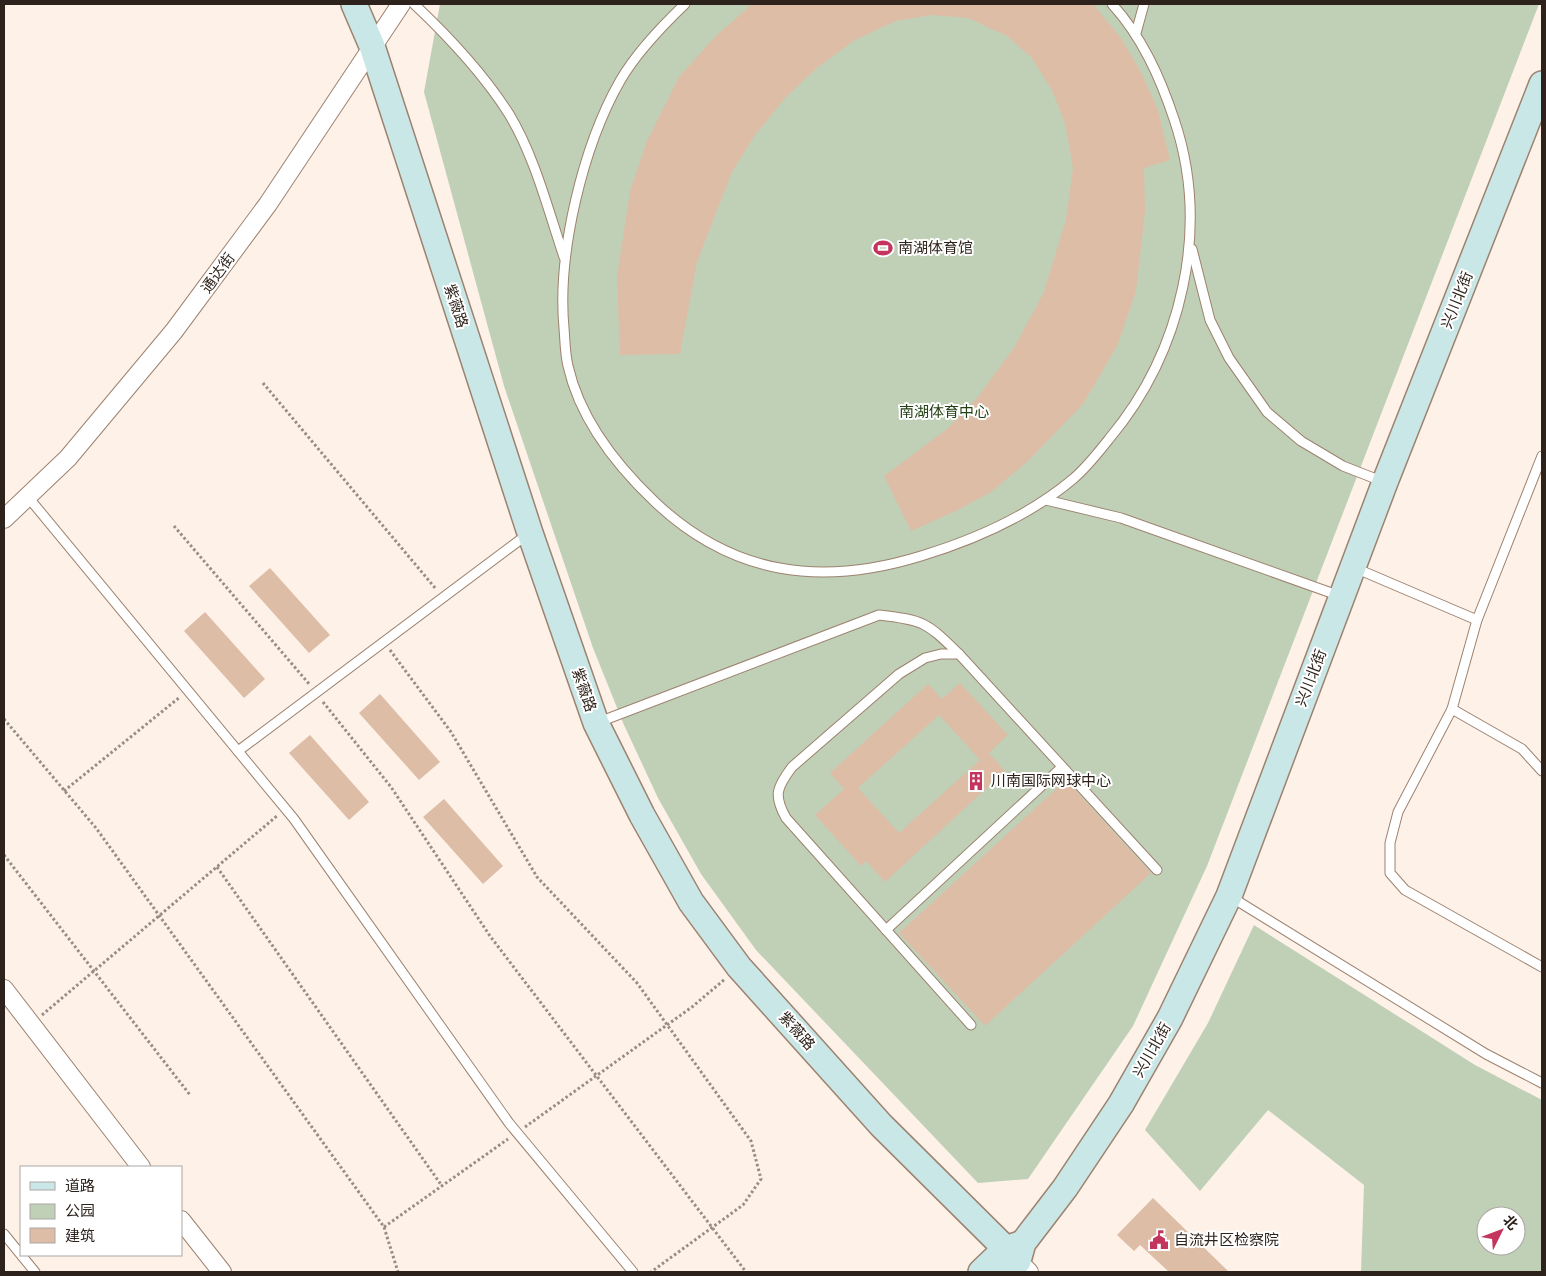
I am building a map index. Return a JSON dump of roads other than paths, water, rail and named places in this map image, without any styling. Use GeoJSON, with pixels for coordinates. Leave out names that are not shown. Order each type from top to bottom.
{"type":"FeatureCollection","features":[{"type":"Feature","properties":{"kind":"main road","name":"紫薇路"},"geometry":{"type":"LineString","coordinates":[[354,4],[372,46],[530,533],[596,723],[642,815],[691,902],[739,967],[881,1125],[1016,1259]]}},
{"type":"Feature","properties":{"kind":"main road","name":"兴川北街"},"geometry":{"type":"LineString","coordinates":[[981,1272],[1016,1259],[1121,1104],[1170,1018],[1229,896],[1341,596],[1542,84]]}},
{"type":"Feature","properties":{"kind":"street","name":"通达街"},"geometry":{"type":"LineString","coordinates":[[4,519],[68,458],[174,331],[268,204],[401,4]]}},
{"type":"Feature","properties":{"kind":"street"},"geometry":{"type":"LineString","coordinates":[[4,989],[140,1166]]}},
{"type":"Feature","properties":{"kind":"street"},"geometry":{"type":"LineString","coordinates":[[182,1221],[222,1272]]}},
{"type":"Feature","properties":{"kind":"lane"},"geometry":{"type":"LineString","coordinates":[[414,4],[451,41],[491,88],[510,116],[539,182],[565,258]]}},
{"type":"Feature","properties":{"kind":"lane"},"geometry":{"type":"LineString","coordinates":[[685,4],[654,36],[621,79],[597,133],[571,221],[565,258],[562,304],[568,366],[582,407],[608,451],[638,486],[671,517],[706,540],[741,558],[781,570],[863,571],[950,547],[995,527],[1046,500],[1075,478],[1096,455],[1124,421],[1144,392],[1162,357],[1176,311],[1190,242]]}},
{"type":"Feature","properties":{"kind":"lane"},"geometry":{"type":"LineString","coordinates":[[1112,4],[1136,33],[1155,69],[1183,147],[1189,192],[1190,242],[1200,289],[1210,320],[1229,358],[1267,412],[1301,441],[1343,466],[1385,482]]}},
{"type":"Feature","properties":{"kind":"lane"},"geometry":{"type":"LineString","coordinates":[[1136,33],[1144,4]]}},
{"type":"Feature","properties":{"kind":"lane"},"geometry":{"type":"LineString","coordinates":[[1542,456],[1477,620],[1452,709],[1398,812],[1390,843],[1390,873],[1405,890],[1542,967]]}},
{"type":"Feature","properties":{"kind":"lane"},"geometry":{"type":"LineString","coordinates":[[28,496],[286,808],[517,1133],[633,1272]]}},
{"type":"Feature","properties":{"kind":"lane"},"geometry":{"type":"LineString","coordinates":[[1046,500],[1121,518],[1341,596]]}},
{"type":"Feature","properties":{"kind":"lane"},"geometry":{"type":"LineString","coordinates":[[238,751],[530,533]]}},
{"type":"Feature","properties":{"kind":"lane"},"geometry":{"type":"LineString","coordinates":[[1353,567],[1477,620]]}},
{"type":"Feature","properties":{"kind":"lane"},"geometry":{"type":"LineString","coordinates":[[596,723],[879,615],[912,618],[930,627],[959,654],[1157,870]]}},
{"type":"Feature","properties":{"kind":"lane"},"geometry":{"type":"LineString","coordinates":[[959,654],[941,654],[925,658],[899,674],[792,767],[779,784],[777,803],[786,818],[971,1025]]}},
{"type":"Feature","properties":{"kind":"lane"},"geometry":{"type":"LineString","coordinates":[[1452,709],[1522,749],[1542,770]]}},
{"type":"Feature","properties":{"kind":"lane"},"geometry":{"type":"LineString","coordinates":[[886,930],[1062,767]]}},
{"type":"Feature","properties":{"kind":"lane"},"geometry":{"type":"LineString","coordinates":[[1229,896],[1486,1054],[1542,1083]]}},
{"type":"Feature","properties":{"kind":"lane"},"geometry":{"type":"LineString","coordinates":[[4,1234],[20,1254]]}},
{"type":"Feature","properties":{"kind":"lane"},"geometry":{"type":"LineString","coordinates":[[22,1256],[35,1272]]}},
{"type":"Feature","properties":{"kind":"place","name":"南湖体育馆"},"geometry":{"type":"Point","coordinates":[883,248]}},
{"type":"Feature","properties":{"kind":"place","name":"川南国际网球中心"},"geometry":{"type":"Point","coordinates":[976,781]}},
{"type":"Feature","properties":{"kind":"place","name":"自流井区检察院"},"geometry":{"type":"Point","coordinates":[1159,1240]}},
{"type":"Feature","properties":{"kind":"park label","name":"南湖体育中心"},"geometry":{"type":"Point","coordinates":[944,412]}}]}
